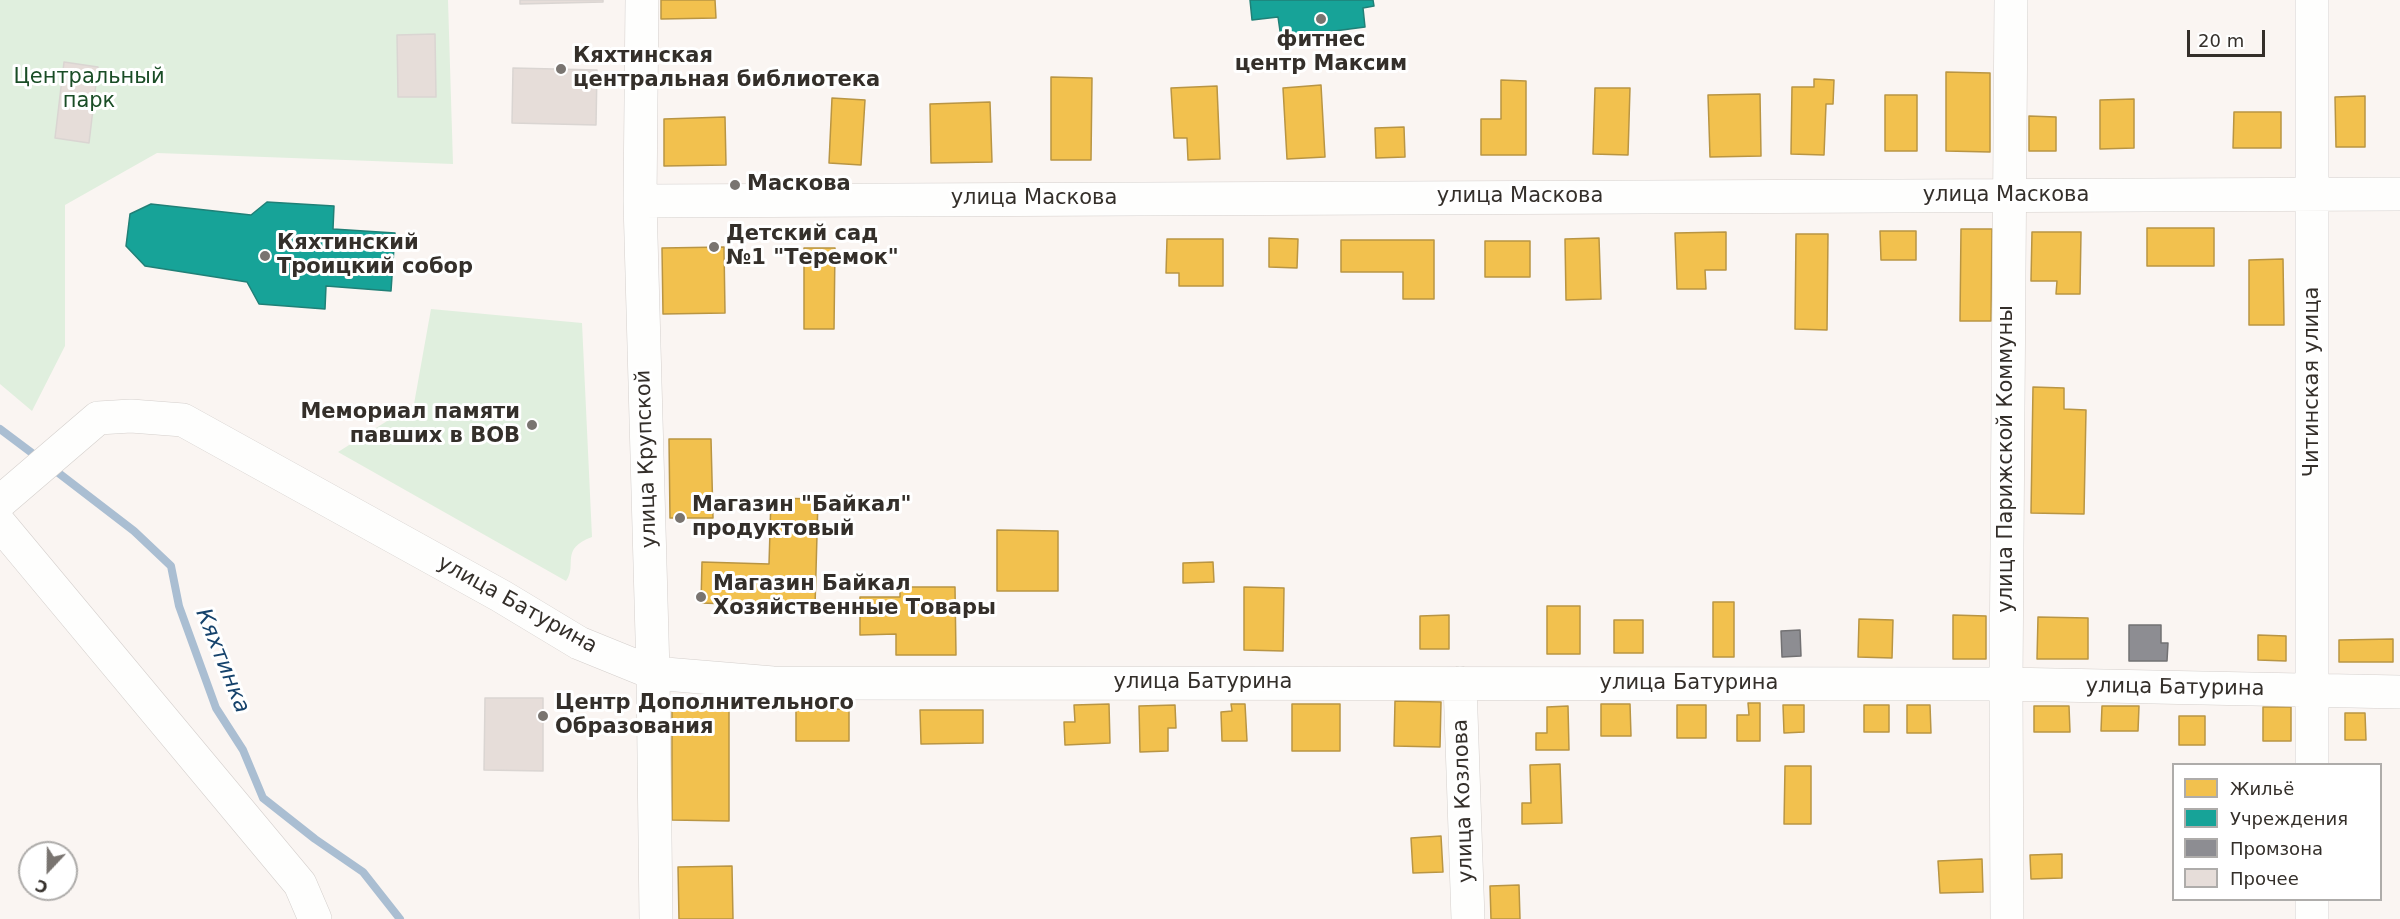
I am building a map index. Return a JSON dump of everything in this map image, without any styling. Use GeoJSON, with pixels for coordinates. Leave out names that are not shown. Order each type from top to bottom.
{"type":"FeatureCollection","features":[{"type":"Feature","properties":{"kind":"street","name":"улица Крупской"},"geometry":{"type":"LineString","coordinates":[[642,0],[640,201],[653,673],[656,919]]}},
{"type":"Feature","properties":{"kind":"street","name":"улица Парижской Коммуны"},"geometry":{"type":"LineString","coordinates":[[2007,919],[2006,684],[2011,0]]}},
{"type":"Feature","properties":{"kind":"street","name":"Читинская улица"},"geometry":{"type":"LineString","coordinates":[[2312,0],[2312,763]]}},
{"type":"Feature","properties":{"kind":"street","name":"улица Маскова"},"geometry":{"type":"LineString","coordinates":[[640,201],[2400,194]]}},
{"type":"Feature","properties":{"kind":"street","name":"улица Батурина"},"geometry":{"type":"LineString","coordinates":[[6,503],[76,435],[98,418],[131,416],[183,420],[501,596],[579,643],[653,673],[773,683],[2006,684],[2400,692]]}},
{"type":"Feature","properties":{"kind":"street"},"geometry":{"type":"LineString","coordinates":[[6,503],[300,884],[315,919]]}},
{"type":"Feature","properties":{"kind":"street","name":"улица Козлова"},"geometry":{"type":"LineString","coordinates":[[1460,683],[1468,919]]}},
{"type":"Feature","properties":{"kind":"street"},"geometry":{"type":"LineString","coordinates":[[2312,901],[2312,919]]}},
{"type":"Feature","properties":{"kind":"green space","name":"Центральный парк"},"geometry":{"type":"Polygon","coordinates":[[[0,0],[448,0],[453,164],[157,153],[65,205],[65,346],[32,411],[0,384],[0,0]]]}},
{"type":"Feature","properties":{"kind":"green space"},"geometry":{"type":"Polygon","coordinates":[[[431,309],[582,323],[592,537],[582,542],[572,552],[566,581],[338,452],[414,404],[431,309]]]}},
{"type":"Feature","properties":{"kind":"building: Жильё"},"geometry":{"type":"Polygon","coordinates":[[[661,0],[715,0],[716,18],[661,19],[661,0]]]}},
{"type":"Feature","properties":{"kind":"building: Жильё"},"geometry":{"type":"Polygon","coordinates":[[[1946,72],[1990,73],[1990,152],[1946,151],[1946,72]]]}},
{"type":"Feature","properties":{"kind":"building: Жильё"},"geometry":{"type":"Polygon","coordinates":[[[1051,77],[1092,78],[1091,160],[1051,160],[1051,77]]]}},
{"type":"Feature","properties":{"kind":"building: Жильё"},"geometry":{"type":"Polygon","coordinates":[[[1814,79],[1834,80],[1833,104],[1826,104],[1824,155],[1791,154],[1792,87],[1814,87],[1814,79]]]}},
{"type":"Feature","properties":{"kind":"building: Жильё"},"geometry":{"type":"Polygon","coordinates":[[[1501,80],[1526,81],[1526,155],[1481,155],[1481,119],[1501,119],[1501,80]]]}},
{"type":"Feature","properties":{"kind":"building: Жильё"},"geometry":{"type":"Polygon","coordinates":[[[1321,85],[1325,157],[1287,159],[1283,88],[1321,85]]]}},
{"type":"Feature","properties":{"kind":"building: Жильё"},"geometry":{"type":"Polygon","coordinates":[[[1217,86],[1220,159],[1188,160],[1187,138],[1174,138],[1171,88],[1217,86]]]}},
{"type":"Feature","properties":{"kind":"building: Жильё"},"geometry":{"type":"Polygon","coordinates":[[[1595,88],[1630,88],[1628,155],[1593,154],[1595,88]]]}},
{"type":"Feature","properties":{"kind":"building: Жильё"},"geometry":{"type":"Polygon","coordinates":[[[1760,94],[1761,156],[1710,157],[1708,95],[1760,94]]]}},
{"type":"Feature","properties":{"kind":"building: Жильё"},"geometry":{"type":"Polygon","coordinates":[[[1885,95],[1917,95],[1917,151],[1885,151],[1885,95]]]}},
{"type":"Feature","properties":{"kind":"building: Жильё"},"geometry":{"type":"Polygon","coordinates":[[[2365,96],[2365,147],[2336,147],[2335,97],[2365,96]]]}},
{"type":"Feature","properties":{"kind":"building: Жильё"},"geometry":{"type":"Polygon","coordinates":[[[832,98],[865,100],[861,165],[829,163],[832,98]]]}},
{"type":"Feature","properties":{"kind":"building: Жильё"},"geometry":{"type":"Polygon","coordinates":[[[2134,99],[2134,148],[2100,149],[2100,100],[2134,99]]]}},
{"type":"Feature","properties":{"kind":"building: Жильё"},"geometry":{"type":"Polygon","coordinates":[[[990,102],[992,162],[931,163],[930,104],[990,102]]]}},
{"type":"Feature","properties":{"kind":"building: Жильё"},"geometry":{"type":"Polygon","coordinates":[[[2234,112],[2281,112],[2281,148],[2233,148],[2234,112]]]}},
{"type":"Feature","properties":{"kind":"building: Жильё"},"geometry":{"type":"Polygon","coordinates":[[[2029,116],[2056,117],[2056,151],[2029,151],[2029,116]]]}},
{"type":"Feature","properties":{"kind":"building: Жильё"},"geometry":{"type":"Polygon","coordinates":[[[725,117],[726,165],[664,166],[664,119],[725,117]]]}},
{"type":"Feature","properties":{"kind":"building: Жильё"},"geometry":{"type":"Polygon","coordinates":[[[1404,127],[1405,157],[1376,158],[1375,128],[1404,127]]]}},
{"type":"Feature","properties":{"kind":"building: Жильё"},"geometry":{"type":"Polygon","coordinates":[[[2147,228],[2214,228],[2214,266],[2147,266],[2147,228]]]}},
{"type":"Feature","properties":{"kind":"building: Жильё"},"geometry":{"type":"Polygon","coordinates":[[[1961,229],[1992,229],[1991,321],[1960,321],[1961,229]]]}},
{"type":"Feature","properties":{"kind":"building: Жильё"},"geometry":{"type":"Polygon","coordinates":[[[1880,231],[1916,231],[1916,260],[1881,260],[1880,231]]]}},
{"type":"Feature","properties":{"kind":"building: Жильё"},"geometry":{"type":"Polygon","coordinates":[[[1726,232],[1726,270],[1705,270],[1706,289],[1677,289],[1675,233],[1726,232]]]}},
{"type":"Feature","properties":{"kind":"building: Жильё"},"geometry":{"type":"Polygon","coordinates":[[[2032,232],[2081,232],[2080,294],[2056,294],[2057,281],[2031,281],[2032,232]]]}},
{"type":"Feature","properties":{"kind":"building: Жильё"},"geometry":{"type":"Polygon","coordinates":[[[1796,234],[1828,234],[1827,330],[1795,329],[1796,234]]]}},
{"type":"Feature","properties":{"kind":"building: Жильё"},"geometry":{"type":"Polygon","coordinates":[[[1269,238],[1298,239],[1297,268],[1269,267],[1269,238]]]}},
{"type":"Feature","properties":{"kind":"building: Жильё"},"geometry":{"type":"Polygon","coordinates":[[[1599,238],[1601,299],[1566,300],[1565,239],[1599,238]]]}},
{"type":"Feature","properties":{"kind":"building: Жильё"},"geometry":{"type":"Polygon","coordinates":[[[1167,239],[1223,239],[1223,286],[1179,286],[1179,273],[1166,273],[1167,239]]]}},
{"type":"Feature","properties":{"kind":"building: Жильё"},"geometry":{"type":"Polygon","coordinates":[[[1341,240],[1434,240],[1434,299],[1403,299],[1403,272],[1341,272],[1341,240]]]}},
{"type":"Feature","properties":{"kind":"building: Жильё"},"geometry":{"type":"Polygon","coordinates":[[[1485,241],[1530,241],[1530,277],[1485,277],[1485,241]]]}},
{"type":"Feature","properties":{"kind":"building: Жильё"},"geometry":{"type":"Polygon","coordinates":[[[724,247],[725,313],[663,314],[662,248],[724,247]]]}},
{"type":"Feature","properties":{"kind":"building: Жильё"},"geometry":{"type":"Polygon","coordinates":[[[804,248],[835,248],[834,329],[804,329],[804,248]]]}},
{"type":"Feature","properties":{"kind":"building: Жильё"},"geometry":{"type":"Polygon","coordinates":[[[2283,259],[2284,325],[2249,325],[2249,260],[2283,259]]]}},
{"type":"Feature","properties":{"kind":"building: Жильё"},"geometry":{"type":"Polygon","coordinates":[[[2033,387],[2064,388],[2064,409],[2086,410],[2084,514],[2031,513],[2033,387]]]}},
{"type":"Feature","properties":{"kind":"building: Жильё"},"geometry":{"type":"Polygon","coordinates":[[[669,439],[711,439],[713,518],[670,518],[669,439]]]}},
{"type":"Feature","properties":{"kind":"building: Жильё"},"geometry":{"type":"Polygon","coordinates":[[[771,498],[818,499],[815,607],[701,603],[702,562],[769,564],[771,498]]]}},
{"type":"Feature","properties":{"kind":"building: Жильё"},"geometry":{"type":"Polygon","coordinates":[[[997,530],[1058,531],[1058,591],[997,591],[997,530]]]}},
{"type":"Feature","properties":{"kind":"building: Жильё"},"geometry":{"type":"Polygon","coordinates":[[[1213,562],[1214,582],[1183,583],[1183,563],[1213,562]]]}},
{"type":"Feature","properties":{"kind":"building: Жильё"},"geometry":{"type":"Polygon","coordinates":[[[900,587],[955,587],[956,655],[896,655],[896,634],[860,635],[860,597],[900,597],[900,587]]]}},
{"type":"Feature","properties":{"kind":"building: Жильё"},"geometry":{"type":"Polygon","coordinates":[[[1244,587],[1284,588],[1283,651],[1244,650],[1244,587]]]}},
{"type":"Feature","properties":{"kind":"building: Жильё"},"geometry":{"type":"Polygon","coordinates":[[[1713,602],[1734,602],[1734,657],[1713,657],[1713,602]]]}},
{"type":"Feature","properties":{"kind":"building: Жильё"},"geometry":{"type":"Polygon","coordinates":[[[1547,606],[1580,606],[1580,654],[1547,654],[1547,606]]]}},
{"type":"Feature","properties":{"kind":"building: Жильё"},"geometry":{"type":"Polygon","coordinates":[[[1449,615],[1449,649],[1420,649],[1420,616],[1449,615]]]}},
{"type":"Feature","properties":{"kind":"building: Жильё"},"geometry":{"type":"Polygon","coordinates":[[[1953,615],[1986,616],[1986,659],[1953,659],[1953,615]]]}},
{"type":"Feature","properties":{"kind":"building: Жильё"},"geometry":{"type":"Polygon","coordinates":[[[2038,617],[2088,618],[2088,659],[2037,659],[2038,617]]]}},
{"type":"Feature","properties":{"kind":"building: Жильё"},"geometry":{"type":"Polygon","coordinates":[[[1859,619],[1893,620],[1892,658],[1858,657],[1859,619]]]}},
{"type":"Feature","properties":{"kind":"building: Жильё"},"geometry":{"type":"Polygon","coordinates":[[[1614,620],[1643,620],[1643,653],[1614,653],[1614,620]]]}},
{"type":"Feature","properties":{"kind":"building: Жильё"},"geometry":{"type":"Polygon","coordinates":[[[2258,635],[2286,636],[2286,661],[2258,660],[2258,635]]]}},
{"type":"Feature","properties":{"kind":"building: Жильё"},"geometry":{"type":"Polygon","coordinates":[[[2393,639],[2393,662],[2339,662],[2339,640],[2393,639]]]}},
{"type":"Feature","properties":{"kind":"building: Жильё"},"geometry":{"type":"Polygon","coordinates":[[[1395,701],[1441,702],[1440,747],[1394,746],[1395,701]]]}},
{"type":"Feature","properties":{"kind":"building: Жильё"},"geometry":{"type":"Polygon","coordinates":[[[672,703],[729,703],[729,821],[672,820],[672,703]]]}},
{"type":"Feature","properties":{"kind":"building: Жильё"},"geometry":{"type":"Polygon","coordinates":[[[1748,703],[1760,703],[1760,741],[1737,741],[1737,715],[1749,715],[1748,703]]]}},
{"type":"Feature","properties":{"kind":"building: Жильё"},"geometry":{"type":"Polygon","coordinates":[[[1109,704],[1110,743],[1065,745],[1064,722],[1075,722],[1074,705],[1109,704]]]}},
{"type":"Feature","properties":{"kind":"building: Жильё"},"geometry":{"type":"Polygon","coordinates":[[[1231,704],[1245,704],[1247,741],[1222,741],[1221,712],[1232,711],[1231,704]]]}},
{"type":"Feature","properties":{"kind":"building: Жильё"},"geometry":{"type":"Polygon","coordinates":[[[1292,704],[1340,704],[1340,751],[1292,751],[1292,704]]]}},
{"type":"Feature","properties":{"kind":"building: Жильё"},"geometry":{"type":"Polygon","coordinates":[[[1601,704],[1630,704],[1631,736],[1601,736],[1601,704]]]}},
{"type":"Feature","properties":{"kind":"building: Жильё"},"geometry":{"type":"Polygon","coordinates":[[[1175,705],[1176,728],[1168,728],[1168,751],[1140,752],[1139,706],[1175,705]]]}},
{"type":"Feature","properties":{"kind":"building: Жильё"},"geometry":{"type":"Polygon","coordinates":[[[1677,705],[1706,705],[1706,738],[1677,738],[1677,705]]]}},
{"type":"Feature","properties":{"kind":"building: Жильё"},"geometry":{"type":"Polygon","coordinates":[[[1783,705],[1804,705],[1804,732],[1784,733],[1783,705]]]}},
{"type":"Feature","properties":{"kind":"building: Жильё"},"geometry":{"type":"Polygon","coordinates":[[[1864,705],[1889,705],[1889,732],[1864,732],[1864,705]]]}},
{"type":"Feature","properties":{"kind":"building: Жильё"},"geometry":{"type":"Polygon","coordinates":[[[1907,705],[1930,705],[1931,733],[1907,733],[1907,705]]]}},
{"type":"Feature","properties":{"kind":"building: Жильё"},"geometry":{"type":"Polygon","coordinates":[[[1568,706],[1569,750],[1536,750],[1536,733],[1547,733],[1547,707],[1568,706]]]}},
{"type":"Feature","properties":{"kind":"building: Жильё"},"geometry":{"type":"Polygon","coordinates":[[[2034,706],[2069,706],[2070,732],[2034,732],[2034,706]]]}},
{"type":"Feature","properties":{"kind":"building: Жильё"},"geometry":{"type":"Polygon","coordinates":[[[2102,706],[2139,706],[2138,731],[2101,731],[2102,706]]]}},
{"type":"Feature","properties":{"kind":"building: Жильё"},"geometry":{"type":"Polygon","coordinates":[[[2263,707],[2291,707],[2291,741],[2263,741],[2263,707]]]}},
{"type":"Feature","properties":{"kind":"building: Жильё"},"geometry":{"type":"Polygon","coordinates":[[[849,709],[849,741],[796,741],[796,710],[849,709]]]}},
{"type":"Feature","properties":{"kind":"building: Жильё"},"geometry":{"type":"Polygon","coordinates":[[[920,710],[983,710],[983,743],[921,744],[920,710]]]}},
{"type":"Feature","properties":{"kind":"building: Жильё"},"geometry":{"type":"Polygon","coordinates":[[[2345,713],[2365,713],[2366,740],[2345,740],[2345,713]]]}},
{"type":"Feature","properties":{"kind":"building: Жильё"},"geometry":{"type":"Polygon","coordinates":[[[2179,716],[2205,716],[2205,745],[2179,745],[2179,716]]]}},
{"type":"Feature","properties":{"kind":"building: Жильё"},"geometry":{"type":"Polygon","coordinates":[[[1560,764],[1562,823],[1522,824],[1522,803],[1531,803],[1530,765],[1560,764]]]}},
{"type":"Feature","properties":{"kind":"building: Жильё"},"geometry":{"type":"Polygon","coordinates":[[[1785,766],[1811,766],[1811,824],[1784,824],[1785,766]]]}},
{"type":"Feature","properties":{"kind":"building: Жильё"},"geometry":{"type":"Polygon","coordinates":[[[1441,836],[1443,872],[1413,873],[1411,838],[1441,836]]]}},
{"type":"Feature","properties":{"kind":"building: Жильё"},"geometry":{"type":"Polygon","coordinates":[[[2062,854],[2062,878],[2031,879],[2030,855],[2062,854]]]}},
{"type":"Feature","properties":{"kind":"building: Жильё"},"geometry":{"type":"Polygon","coordinates":[[[1982,859],[1983,892],[1940,893],[1938,861],[1982,859]]]}},
{"type":"Feature","properties":{"kind":"building: Жильё"},"geometry":{"type":"Polygon","coordinates":[[[732,866],[733,919],[679,919],[678,867],[732,866]]]}},
{"type":"Feature","properties":{"kind":"building: Жильё"},"geometry":{"type":"Polygon","coordinates":[[[1519,885],[1520,919],[1491,919],[1490,886],[1519,885]]]}},
{"type":"Feature","properties":{"kind":"building: Учреждения","name":"фитнес центр Максим"},"geometry":{"type":"Polygon","coordinates":[[[1250,0],[1373,0],[1374,6],[1363,8],[1365,27],[1281,38],[1278,17],[1252,20],[1250,0]]]}},
{"type":"Feature","properties":{"kind":"building: Учреждения","name":"Кяхтинский Троицкий собор"},"geometry":{"type":"Polygon","coordinates":[[[267,202],[334,206],[333,229],[395,233],[391,291],[326,286],[325,309],[259,304],[247,282],[145,266],[126,246],[130,214],[151,204],[251,215],[267,202]]]}},
{"type":"Feature","properties":{"kind":"building: Промзона"},"geometry":{"type":"Polygon","coordinates":[[[2129,625],[2161,625],[2161,643],[2168,643],[2167,661],[2129,661],[2129,625]]]}},
{"type":"Feature","properties":{"kind":"building: Промзона"},"geometry":{"type":"Polygon","coordinates":[[[1800,630],[1801,656],[1782,657],[1781,631],[1800,630]]]}},
{"type":"Feature","properties":{"kind":"building: Прочее"},"geometry":{"type":"Polygon","coordinates":[[[520,0],[603,0],[603,2],[520,4],[520,0]]]}},
{"type":"Feature","properties":{"kind":"building: Прочее"},"geometry":{"type":"Polygon","coordinates":[[[435,34],[436,97],[398,97],[397,35],[435,34]]]}},
{"type":"Feature","properties":{"kind":"building: Прочее"},"geometry":{"type":"Polygon","coordinates":[[[64,62],[98,67],[89,143],[55,138],[64,62]]]}},
{"type":"Feature","properties":{"kind":"building: Прочее"},"geometry":{"type":"Polygon","coordinates":[[[513,68],[597,70],[596,125],[512,123],[513,68]]]}},
{"type":"Feature","properties":{"kind":"building: Прочее"},"geometry":{"type":"Polygon","coordinates":[[[485,698],[543,698],[543,771],[484,770],[485,698]]]}},
{"type":"Feature","properties":{"kind":"waterway","name":"Кяхтинка"},"geometry":{"type":"LineString","coordinates":[[0,429],[40,459]]}},
{"type":"Feature","properties":{"kind":"waterway","name":"Кяхтинка"},"geometry":{"type":"LineString","coordinates":[[52,468],[134,531],[171,566],[179,606],[216,708],[243,750],[263,798],[315,839],[363,872],[400,919]]}},
{"type":"Feature","properties":{"kind":"place","name":"фитнес центр Максим"},"geometry":{"type":"Point","coordinates":[1321,19]}},
{"type":"Feature","properties":{"kind":"place","name":"Кяхтинская центральная библиотека"},"geometry":{"type":"Point","coordinates":[561,69]}},
{"type":"Feature","properties":{"kind":"place","name":"Маскова"},"geometry":{"type":"Point","coordinates":[735,185]}},
{"type":"Feature","properties":{"kind":"place","name":"Детский сад №1 \"Теремок\""},"geometry":{"type":"Point","coordinates":[714,247]}},
{"type":"Feature","properties":{"kind":"place","name":"Кяхтинский Троицкий собор"},"geometry":{"type":"Point","coordinates":[265,256]}},
{"type":"Feature","properties":{"kind":"place","name":"Мемориал памяти павших в ВОВ"},"geometry":{"type":"Point","coordinates":[532,425]}},
{"type":"Feature","properties":{"kind":"place","name":"Магазин \"Байкал\" продуктовый"},"geometry":{"type":"Point","coordinates":[680,518]}},
{"type":"Feature","properties":{"kind":"place","name":"Магазин Байкал Хозяйственные Товары"},"geometry":{"type":"Point","coordinates":[701,597]}},
{"type":"Feature","properties":{"kind":"place","name":"Центр Дополнительного Образования"},"geometry":{"type":"Point","coordinates":[543,716]}}]}
